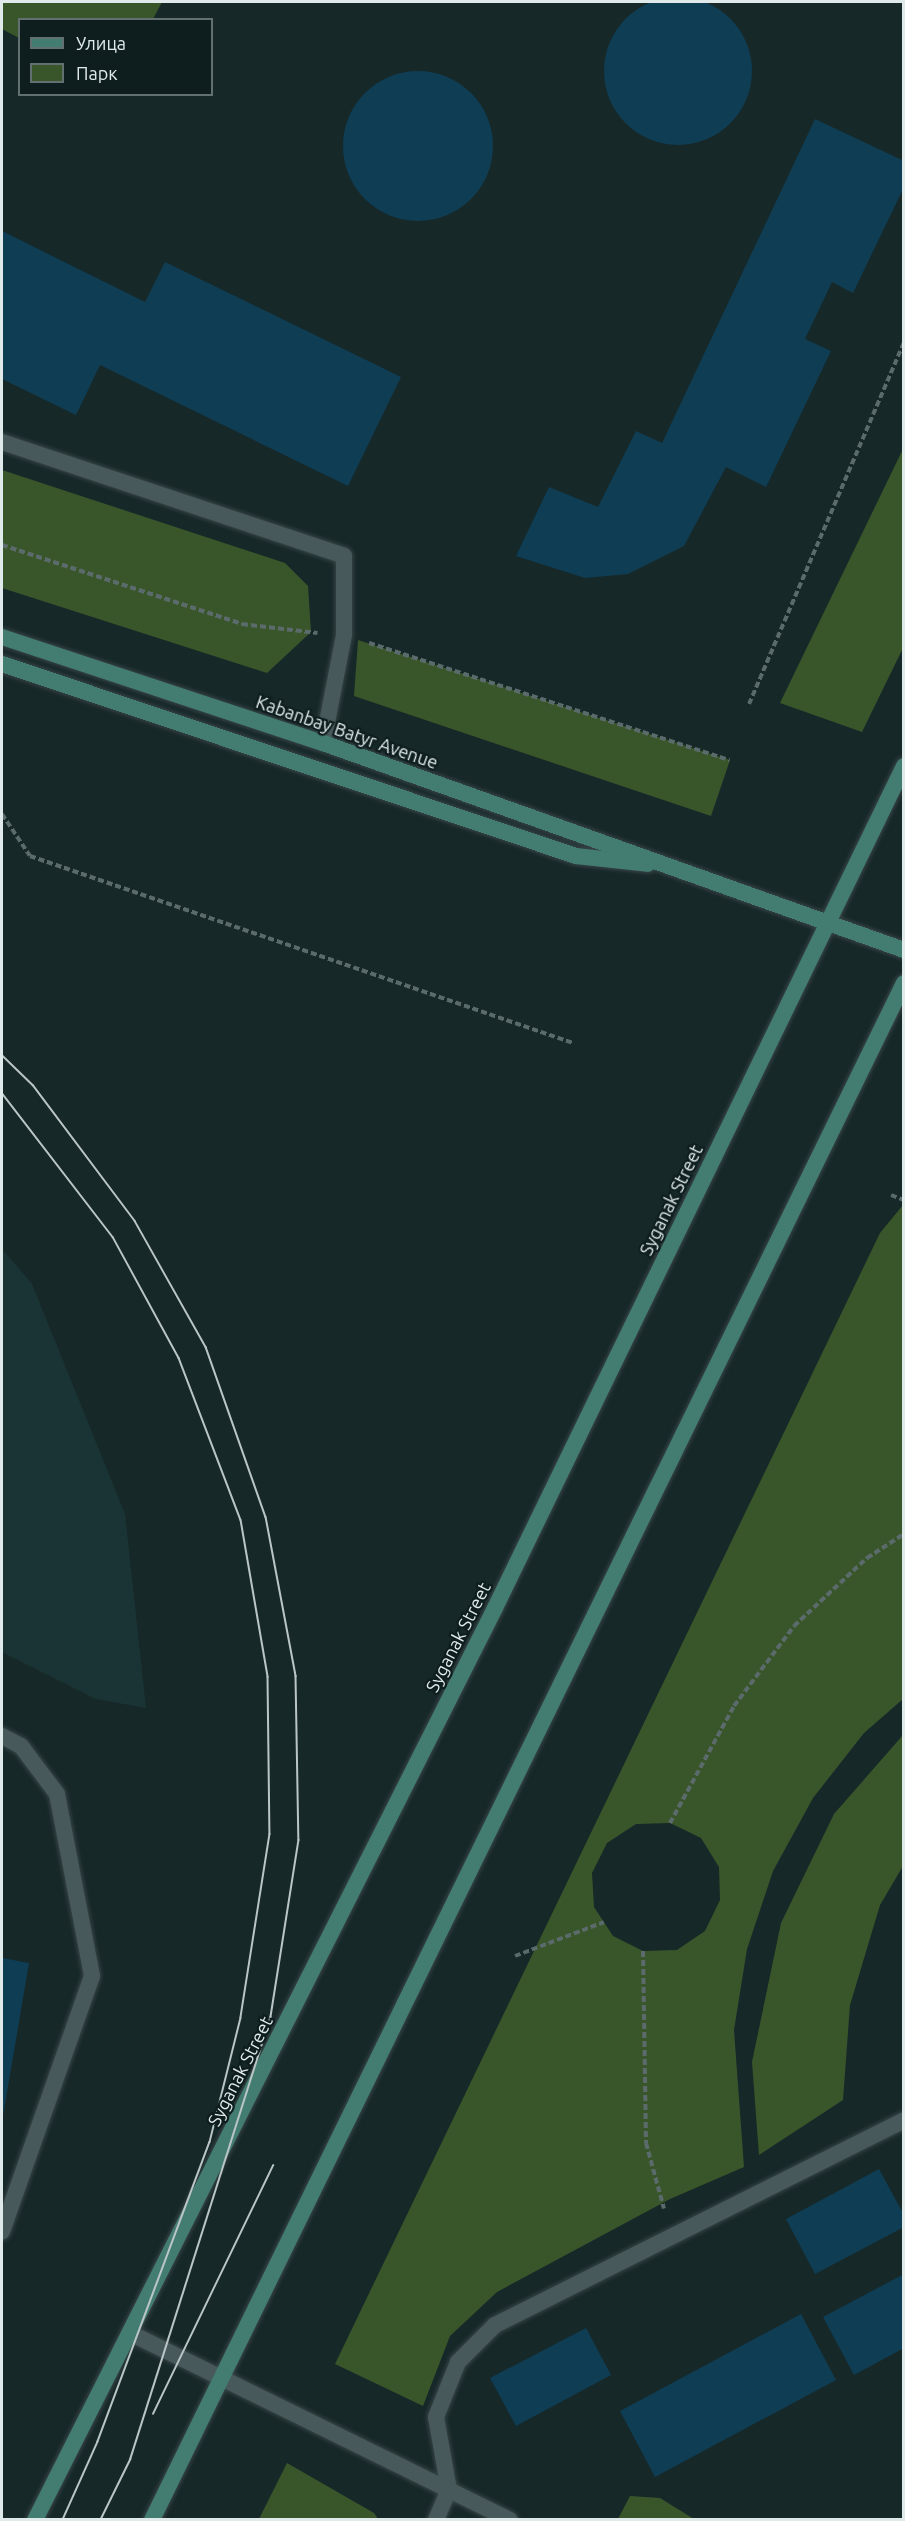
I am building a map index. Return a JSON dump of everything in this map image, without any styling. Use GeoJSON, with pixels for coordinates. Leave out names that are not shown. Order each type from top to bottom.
{"type":"FeatureCollection","features":[{"type":"Feature","properties":{"kind":"main road","name":"Kabanbay Batyr Avenue"},"geometry":{"type":"LineString","coordinates":[[2,637],[323,743],[679,868],[903,950]]}},
{"type":"Feature","properties":{"kind":"main road","name":"Kabanbay Batyr Avenue"},"geometry":{"type":"LineString","coordinates":[[2,664],[576,856],[679,868]]}},
{"type":"Feature","properties":{"kind":"main road","name":"Syganak Street"},"geometry":{"type":"LineString","coordinates":[[35,2520],[132,2334],[829,922],[903,766]]}},
{"type":"Feature","properties":{"kind":"main road"},"geometry":{"type":"LineString","coordinates":[[152,2520],[903,983]]}},
{"type":"Feature","properties":{"kind":"street"},"geometry":{"type":"LineString","coordinates":[[2,442],[344,556],[344,635],[323,743]]}},
{"type":"Feature","properties":{"kind":"street"},"geometry":{"type":"LineString","coordinates":[[2,1736],[21,1746],[57,1794],[92,1976],[2,2232]]}},
{"type":"Feature","properties":{"kind":"street"},"geometry":{"type":"LineString","coordinates":[[436,2520],[449,2490],[436,2417],[458,2362],[495,2325],[903,2120]]}},
{"type":"Feature","properties":{"kind":"street"},"geometry":{"type":"LineString","coordinates":[[132,2334],[510,2520]]}},
{"type":"Feature","properties":{"kind":"path"},"geometry":{"type":"LineString","coordinates":[[749,704],[903,343]]}},
{"type":"Feature","properties":{"kind":"path"},"geometry":{"type":"LineString","coordinates":[[2,545],[242,624],[344,635],[730,760]]}},
{"type":"Feature","properties":{"kind":"path"},"geometry":{"type":"LineString","coordinates":[[2,814],[30,856],[573,1043]]}},
{"type":"Feature","properties":{"kind":"path"},"geometry":{"type":"LineString","coordinates":[[891,1195],[903,1200]]}},
{"type":"Feature","properties":{"kind":"path"},"geometry":{"type":"LineString","coordinates":[[670,1823],[734,1706],[794,1626],[867,1558],[903,1534]]}},
{"type":"Feature","properties":{"kind":"path"},"geometry":{"type":"LineString","coordinates":[[515,1956],[604,1922]]}},
{"type":"Feature","properties":{"kind":"path"},"geometry":{"type":"LineString","coordinates":[[643,1951],[646,2143],[671,2237]]}},
{"type":"Feature","properties":{"kind":"shaded area"},"geometry":{"type":"Polygon","coordinates":[[[2,1249],[32,1284],[125,1514],[146,1708],[96,1699],[2,1652],[2,1249]]]}},
{"type":"Feature","properties":{"kind":"green space"},"geometry":{"type":"Polygon","coordinates":[[[2,2],[162,2],[154,18],[18,18],[18,37],[2,29],[2,2]]]}},
{"type":"Feature","properties":{"kind":"green space"},"geometry":{"type":"Polygon","coordinates":[[[903,449],[903,648],[862,732],[780,703],[903,449]]]}},
{"type":"Feature","properties":{"kind":"green space"},"geometry":{"type":"Polygon","coordinates":[[[2,470],[285,563],[308,586],[311,632],[267,673],[2,588],[2,470]]]}},
{"type":"Feature","properties":{"kind":"green space"},"geometry":{"type":"Polygon","coordinates":[[[358,640],[730,760],[711,816],[354,696],[358,640]]]}},
{"type":"Feature","properties":{"kind":"green space"},"geometry":{"type":"Polygon","coordinates":[[[903,1205],[903,1699],[864,1733],[813,1798],[773,1871],[747,1949],[734,2030],[744,2167],[670,2199],[497,2292],[450,2336],[423,2406],[335,2364],[880,1233],[903,1205]],[[670,1823],[636,1824],[607,1843],[592,1873],[594,1907],[613,1936],[643,1951],[677,1950],[705,1931],[720,1900],[719,1867],[701,1838],[670,1823]]]}},
{"type":"Feature","properties":{"kind":"green space"},"geometry":{"type":"Polygon","coordinates":[[[903,1735],[903,1866],[880,1905],[850,2005],[843,2100],[759,2155],[752,2062],[781,1923],[834,1814],[903,1735]]]}},
{"type":"Feature","properties":{"kind":"green space"},"geometry":{"type":"Polygon","coordinates":[[[287,2463],[374,2513],[378,2519],[259,2519],[287,2463]]]}},
{"type":"Feature","properties":{"kind":"green space"},"geometry":{"type":"Polygon","coordinates":[[[630,2496],[660,2498],[694,2519],[618,2519],[630,2496]]]}},
{"type":"Feature","properties":{"kind":"building"},"geometry":{"type":"Polygon","coordinates":[[[661,-1],[695,-1],[719,9],[740,30],[751,57],[751,85],[740,112],[719,133],[692,144],[664,144],[637,133],[616,112],[605,85],[605,57],[616,30],[637,9],[661,-1]]]}},
{"type":"Feature","properties":{"kind":"building"},"geometry":{"type":"Polygon","coordinates":[[[418,71],[447,77],[471,93],[487,117],[493,146],[487,175],[471,199],[447,215],[418,221],[389,215],[365,199],[349,175],[343,146],[349,117],[365,93],[389,77],[418,71]]]}},
{"type":"Feature","properties":{"kind":"building"},"geometry":{"type":"Polygon","coordinates":[[[815,119],[904,161],[904,187],[853,293],[832,282],[805,339],[831,351],[766,487],[726,467],[684,546],[628,574],[585,578],[516,556],[549,487],[598,507],[636,431],[662,443],[815,119]]]}},
{"type":"Feature","properties":{"kind":"building"},"geometry":{"type":"Polygon","coordinates":[[[2,231],[145,302],[165,262],[401,377],[348,486],[100,365],[76,415],[2,379],[2,231]]]}},
{"type":"Feature","properties":{"kind":"building"},"geometry":{"type":"Polygon","coordinates":[[[2,1958],[29,1963],[3,2116],[2,2116],[2,1958]]]}},
{"type":"Feature","properties":{"kind":"building"},"geometry":{"type":"Polygon","coordinates":[[[879,2169],[904,2215],[904,2227],[815,2274],[786,2219],[879,2169]]]}},
{"type":"Feature","properties":{"kind":"building"},"geometry":{"type":"Polygon","coordinates":[[[904,2274],[904,2348],[854,2375],[823,2317],[904,2274]]]}},
{"type":"Feature","properties":{"kind":"building"},"geometry":{"type":"Polygon","coordinates":[[[801,2314],[836,2380],[655,2477],[620,2411],[801,2314]]]}},
{"type":"Feature","properties":{"kind":"building"},"geometry":{"type":"Polygon","coordinates":[[[586,2328],[611,2375],[516,2426],[490,2378],[586,2328]]]}},
{"type":"Feature","properties":{"kind":"tram line"},"geometry":{"type":"LineString","coordinates":[[2,1055],[33,1085],[135,1221],[206,1347],[266,1517],[296,1676],[299,1840],[271,2017],[131,2459],[101,2520]]}},
{"type":"Feature","properties":{"kind":"tram line"},"geometry":{"type":"LineString","coordinates":[[2,1093],[113,1237],[179,1358],[241,1520],[268,1677],[270,1834],[241,2018],[210,2142],[98,2442],[63,2520]]}},
{"type":"Feature","properties":{"kind":"tram line"},"geometry":{"type":"LineString","coordinates":[[153,2414],[273,2166]]}}]}
